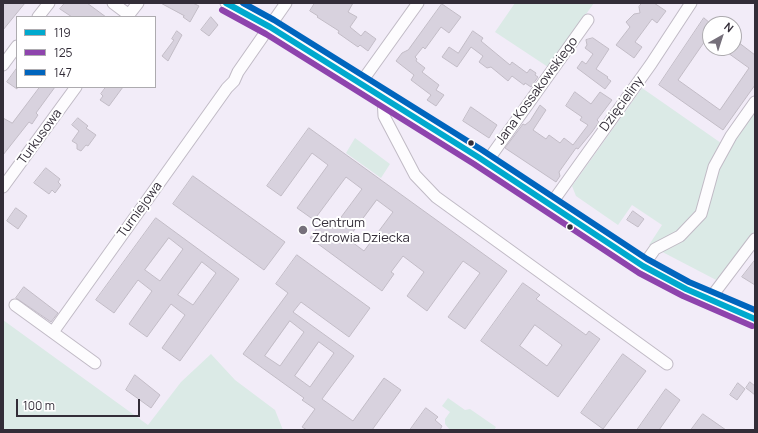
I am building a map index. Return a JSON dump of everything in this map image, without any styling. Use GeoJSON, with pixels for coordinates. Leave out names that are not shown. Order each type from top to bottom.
{"type":"FeatureCollection","features":[{"type":"Feature","properties":{"kind":"street"},"geometry":{"type":"LineString","coordinates":[[39,16],[49,3]]}},
{"type":"Feature","properties":{"kind":"street"},"geometry":{"type":"LineString","coordinates":[[113,3],[128,16],[138,3]]}},
{"type":"Feature","properties":{"kind":"street"},"geometry":{"type":"LineString","coordinates":[[226,3],[270,28],[383,98],[551,204],[643,266],[709,300],[755,319]]}},
{"type":"Feature","properties":{"kind":"street","name":"Turniejowa"},"geometry":{"type":"LineString","coordinates":[[53,332],[227,88],[234,81],[238,72],[286,3]]}},
{"type":"Feature","properties":{"kind":"street"},"geometry":{"type":"LineString","coordinates":[[360,84],[418,3]]}},
{"type":"Feature","properties":{"kind":"street","name":"Dzięcieliny"},"geometry":{"type":"LineString","coordinates":[[551,204],[651,64],[691,3]]}},
{"type":"Feature","properties":{"kind":"street","name":"Jana Kossakowskiego"},"geometry":{"type":"LineString","coordinates":[[486,163],[588,20]]}},
{"type":"Feature","properties":{"kind":"street"},"geometry":{"type":"LineString","coordinates":[[3,65],[16,47]]}},
{"type":"Feature","properties":{"kind":"street","name":"Turkusowa"},"geometry":{"type":"LineString","coordinates":[[3,187],[75,88]]}},
{"type":"Feature","properties":{"kind":"street"},"geometry":{"type":"LineString","coordinates":[[383,98],[384,116],[415,174],[432,194],[667,364]]}},
{"type":"Feature","properties":{"kind":"street"},"geometry":{"type":"LineString","coordinates":[[643,266],[655,249],[680,236],[700,214],[714,167],[731,136],[755,102]]}},
{"type":"Feature","properties":{"kind":"street"},"geometry":{"type":"LineString","coordinates":[[709,300],[755,239]]}},
{"type":"Feature","properties":{"kind":"street"},"geometry":{"type":"LineString","coordinates":[[15,305],[95,363]]}},
{"type":"Feature","properties":{"kind":"shaded area"},"geometry":{"type":"Polygon","coordinates":[[[515,3],[594,3],[548,67],[495,32],[515,3]]]}},
{"type":"Feature","properties":{"kind":"shaded area"},"geometry":{"type":"Polygon","coordinates":[[[642,88],[721,143],[717,149],[725,153],[755,112],[755,235],[720,282],[649,245],[662,225],[632,205],[618,225],[576,196],[572,186],[642,88]]]}},
{"type":"Feature","properties":{"kind":"shaded area"},"geometry":{"type":"Polygon","coordinates":[[[355,138],[390,164],[381,178],[346,153],[355,138]]]}},
{"type":"Feature","properties":{"kind":"shaded area"},"geometry":{"type":"Polygon","coordinates":[[[3,320],[148,425],[181,382],[211,354],[235,380],[275,410],[283,430],[3,430],[3,320]]]}},
{"type":"Feature","properties":{"kind":"shaded area"},"geometry":{"type":"Polygon","coordinates":[[[448,398],[465,410],[470,409],[496,427],[494,430],[450,430],[445,424],[445,419],[450,412],[442,406],[448,398]]]}},
{"type":"Feature","properties":{"kind":"building"},"geometry":{"type":"Polygon","coordinates":[[[3,3],[25,3],[3,30],[3,3]]]}},
{"type":"Feature","properties":{"kind":"building"},"geometry":{"type":"Polygon","coordinates":[[[65,3],[87,3],[105,16],[70,16],[60,9],[65,3]]]}},
{"type":"Feature","properties":{"kind":"building"},"geometry":{"type":"Polygon","coordinates":[[[161,3],[193,3],[199,6],[190,22],[183,17],[184,16],[161,3]]]}},
{"type":"Feature","properties":{"kind":"building"},"geometry":{"type":"Polygon","coordinates":[[[315,3],[353,3],[348,12],[357,17],[350,27],[361,36],[365,31],[376,39],[368,51],[360,45],[358,47],[338,33],[339,31],[310,11],[315,3]]]}},
{"type":"Feature","properties":{"kind":"building"},"geometry":{"type":"Polygon","coordinates":[[[642,3],[654,3],[666,11],[657,23],[652,19],[635,42],[642,47],[634,58],[616,45],[630,27],[626,22],[634,14],[640,13],[639,7],[642,3]]]}},
{"type":"Feature","properties":{"kind":"building"},"geometry":{"type":"Polygon","coordinates":[[[442,4],[461,17],[449,33],[441,27],[425,49],[423,47],[415,57],[417,59],[416,61],[425,68],[422,72],[439,85],[436,90],[444,95],[436,106],[427,100],[431,95],[411,80],[414,75],[396,61],[402,53],[408,50],[442,4]]]}},
{"type":"Feature","properties":{"kind":"building"},"geometry":{"type":"Polygon","coordinates":[[[211,17],[218,25],[209,36],[201,30],[211,17]]]}},
{"type":"Feature","properties":{"kind":"building"},"geometry":{"type":"Polygon","coordinates":[[[702,21],[702,45],[678,80],[720,110],[749,68],[732,56],[742,56],[742,45],[755,55],[755,85],[723,130],[659,85],[702,21]]]}},
{"type":"Feature","properties":{"kind":"building"},"geometry":{"type":"Polygon","coordinates":[[[177,31],[182,35],[168,61],[162,56],[174,40],[172,39],[177,31]]]}},
{"type":"Feature","properties":{"kind":"building"},"geometry":{"type":"Polygon","coordinates":[[[473,31],[483,38],[481,41],[510,65],[512,62],[527,73],[530,69],[536,73],[535,75],[538,77],[531,87],[525,83],[524,85],[512,76],[508,81],[491,67],[487,68],[479,62],[483,56],[471,47],[457,67],[442,57],[449,47],[458,53],[473,31]]]}},
{"type":"Feature","properties":{"kind":"building"},"geometry":{"type":"Polygon","coordinates":[[[593,38],[609,49],[596,69],[608,77],[607,78],[611,81],[605,89],[577,68],[582,61],[586,64],[593,54],[585,48],[587,45],[586,40],[593,38]]]}},
{"type":"Feature","properties":{"kind":"building"},"geometry":{"type":"Polygon","coordinates":[[[16,69],[17,89],[7,82],[16,69]]]}},
{"type":"Feature","properties":{"kind":"building"},"geometry":{"type":"Polygon","coordinates":[[[39,88],[54,88],[36,113],[38,115],[32,124],[29,122],[3,155],[3,118],[12,123],[39,88]]]}},
{"type":"Feature","properties":{"kind":"building"},"geometry":{"type":"Polygon","coordinates":[[[105,88],[122,88],[109,106],[100,100],[103,96],[101,94],[105,88]]]}},
{"type":"Feature","properties":{"kind":"building"},"geometry":{"type":"Polygon","coordinates":[[[575,92],[591,104],[600,92],[612,100],[597,120],[599,122],[592,132],[578,149],[576,148],[559,172],[560,176],[556,182],[505,148],[523,124],[525,125],[530,121],[540,105],[546,110],[533,130],[546,139],[549,135],[560,143],[564,138],[573,145],[588,125],[580,120],[582,117],[566,106],[575,92]]]}},
{"type":"Feature","properties":{"kind":"building"},"geometry":{"type":"Polygon","coordinates":[[[471,107],[497,125],[489,138],[463,121],[471,107]]]}},
{"type":"Feature","properties":{"kind":"building"},"geometry":{"type":"Polygon","coordinates":[[[78,118],[88,126],[86,128],[96,135],[88,146],[86,145],[81,151],[77,149],[77,144],[72,141],[79,131],[72,125],[78,118]]]}},
{"type":"Feature","properties":{"kind":"building"},"geometry":{"type":"Polygon","coordinates":[[[309,128],[507,271],[465,329],[448,317],[480,273],[463,261],[427,311],[407,296],[424,272],[403,256],[391,272],[394,274],[382,291],[310,238],[322,221],[333,228],[362,189],[346,177],[314,220],[297,208],[328,165],[312,153],[281,196],[267,186],[309,128]],[[377,200],[348,239],[364,251],[393,212],[377,200]]]}},
{"type":"Feature","properties":{"kind":"building"},"geometry":{"type":"Polygon","coordinates":[[[46,168],[60,179],[58,182],[61,185],[55,193],[52,190],[49,194],[34,183],[46,168]]]}},
{"type":"Feature","properties":{"kind":"building"},"geometry":{"type":"Polygon","coordinates":[[[193,176],[285,242],[264,270],[173,204],[193,176]]]}},
{"type":"Feature","properties":{"kind":"building"},"geometry":{"type":"Polygon","coordinates":[[[16,208],[27,216],[18,229],[7,221],[16,208]]]}},
{"type":"Feature","properties":{"kind":"building"},"geometry":{"type":"Polygon","coordinates":[[[633,211],[644,219],[638,227],[627,220],[633,211]]]}},
{"type":"Feature","properties":{"kind":"building"},"geometry":{"type":"Polygon","coordinates":[[[156,218],[239,279],[180,361],[162,348],[185,315],[171,304],[147,337],[129,324],[152,291],[138,280],[114,313],[96,300],[156,218]],[[169,238],[145,270],[160,281],[183,249],[169,238]],[[202,262],[178,295],[193,305],[216,273],[202,262]]]}},
{"type":"Feature","properties":{"kind":"building"},"geometry":{"type":"Polygon","coordinates":[[[297,255],[370,308],[349,337],[301,302],[293,312],[354,356],[322,399],[353,421],[384,378],[401,390],[372,430],[307,430],[302,427],[315,409],[302,400],[304,398],[243,354],[288,293],[276,284],[297,255]],[[290,321],[265,356],[280,366],[304,332],[290,321]],[[319,342],[295,376],[310,387],[334,353],[319,342]]]}},
{"type":"Feature","properties":{"kind":"building"},"geometry":{"type":"Polygon","coordinates":[[[755,260],[755,285],[742,277],[755,260]]]}},
{"type":"Feature","properties":{"kind":"building"},"geometry":{"type":"Polygon","coordinates":[[[523,283],[540,295],[536,299],[586,335],[589,331],[600,339],[558,397],[481,341],[523,283]],[[535,325],[520,346],[547,366],[562,345],[535,325]]]}},
{"type":"Feature","properties":{"kind":"building"},"geometry":{"type":"Polygon","coordinates":[[[24,287],[58,313],[51,322],[16,298],[24,287]]]}},
{"type":"Feature","properties":{"kind":"building"},"geometry":{"type":"Polygon","coordinates":[[[623,354],[646,371],[603,429],[581,413],[623,354]]]}},
{"type":"Feature","properties":{"kind":"building"},"geometry":{"type":"Polygon","coordinates":[[[135,375],[160,395],[151,408],[126,390],[135,375]]]}},
{"type":"Feature","properties":{"kind":"building"},"geometry":{"type":"Polygon","coordinates":[[[750,382],[755,386],[755,395],[746,388],[750,382]]]}},
{"type":"Feature","properties":{"kind":"building"},"geometry":{"type":"Polygon","coordinates":[[[738,383],[745,389],[737,400],[730,395],[738,383]]]}},
{"type":"Feature","properties":{"kind":"building"},"geometry":{"type":"Polygon","coordinates":[[[666,389],[680,400],[659,430],[637,430],[666,389]]]}},
{"type":"Feature","properties":{"kind":"building"},"geometry":{"type":"Polygon","coordinates":[[[426,408],[438,417],[435,420],[442,426],[440,430],[410,430],[426,408]]]}},
{"type":"Feature","properties":{"kind":"building"},"geometry":{"type":"Polygon","coordinates":[[[703,414],[726,430],[691,430],[703,414]]]}},
{"type":"Feature","properties":{"kind":"transit line","name":"119"},"geometry":{"type":"LineString","coordinates":[[226,3],[270,27],[478,157],[643,266],[686,289],[755,319]]}},
{"type":"Feature","properties":{"kind":"transit line","name":"147"},"geometry":{"type":"LineString","coordinates":[[243,3],[274,20],[482,150],[647,259],[689,282],[755,310]]}},
{"type":"Feature","properties":{"kind":"transit line","name":"125"},"geometry":{"type":"LineString","coordinates":[[222,10],[266,34],[474,164],[639,273],[683,296],[752,326]]}},
{"type":"Feature","properties":{"kind":"place","name":"Centrum Zdrowia Dziecka"},"geometry":{"type":"Point","coordinates":[303,230]}}]}
